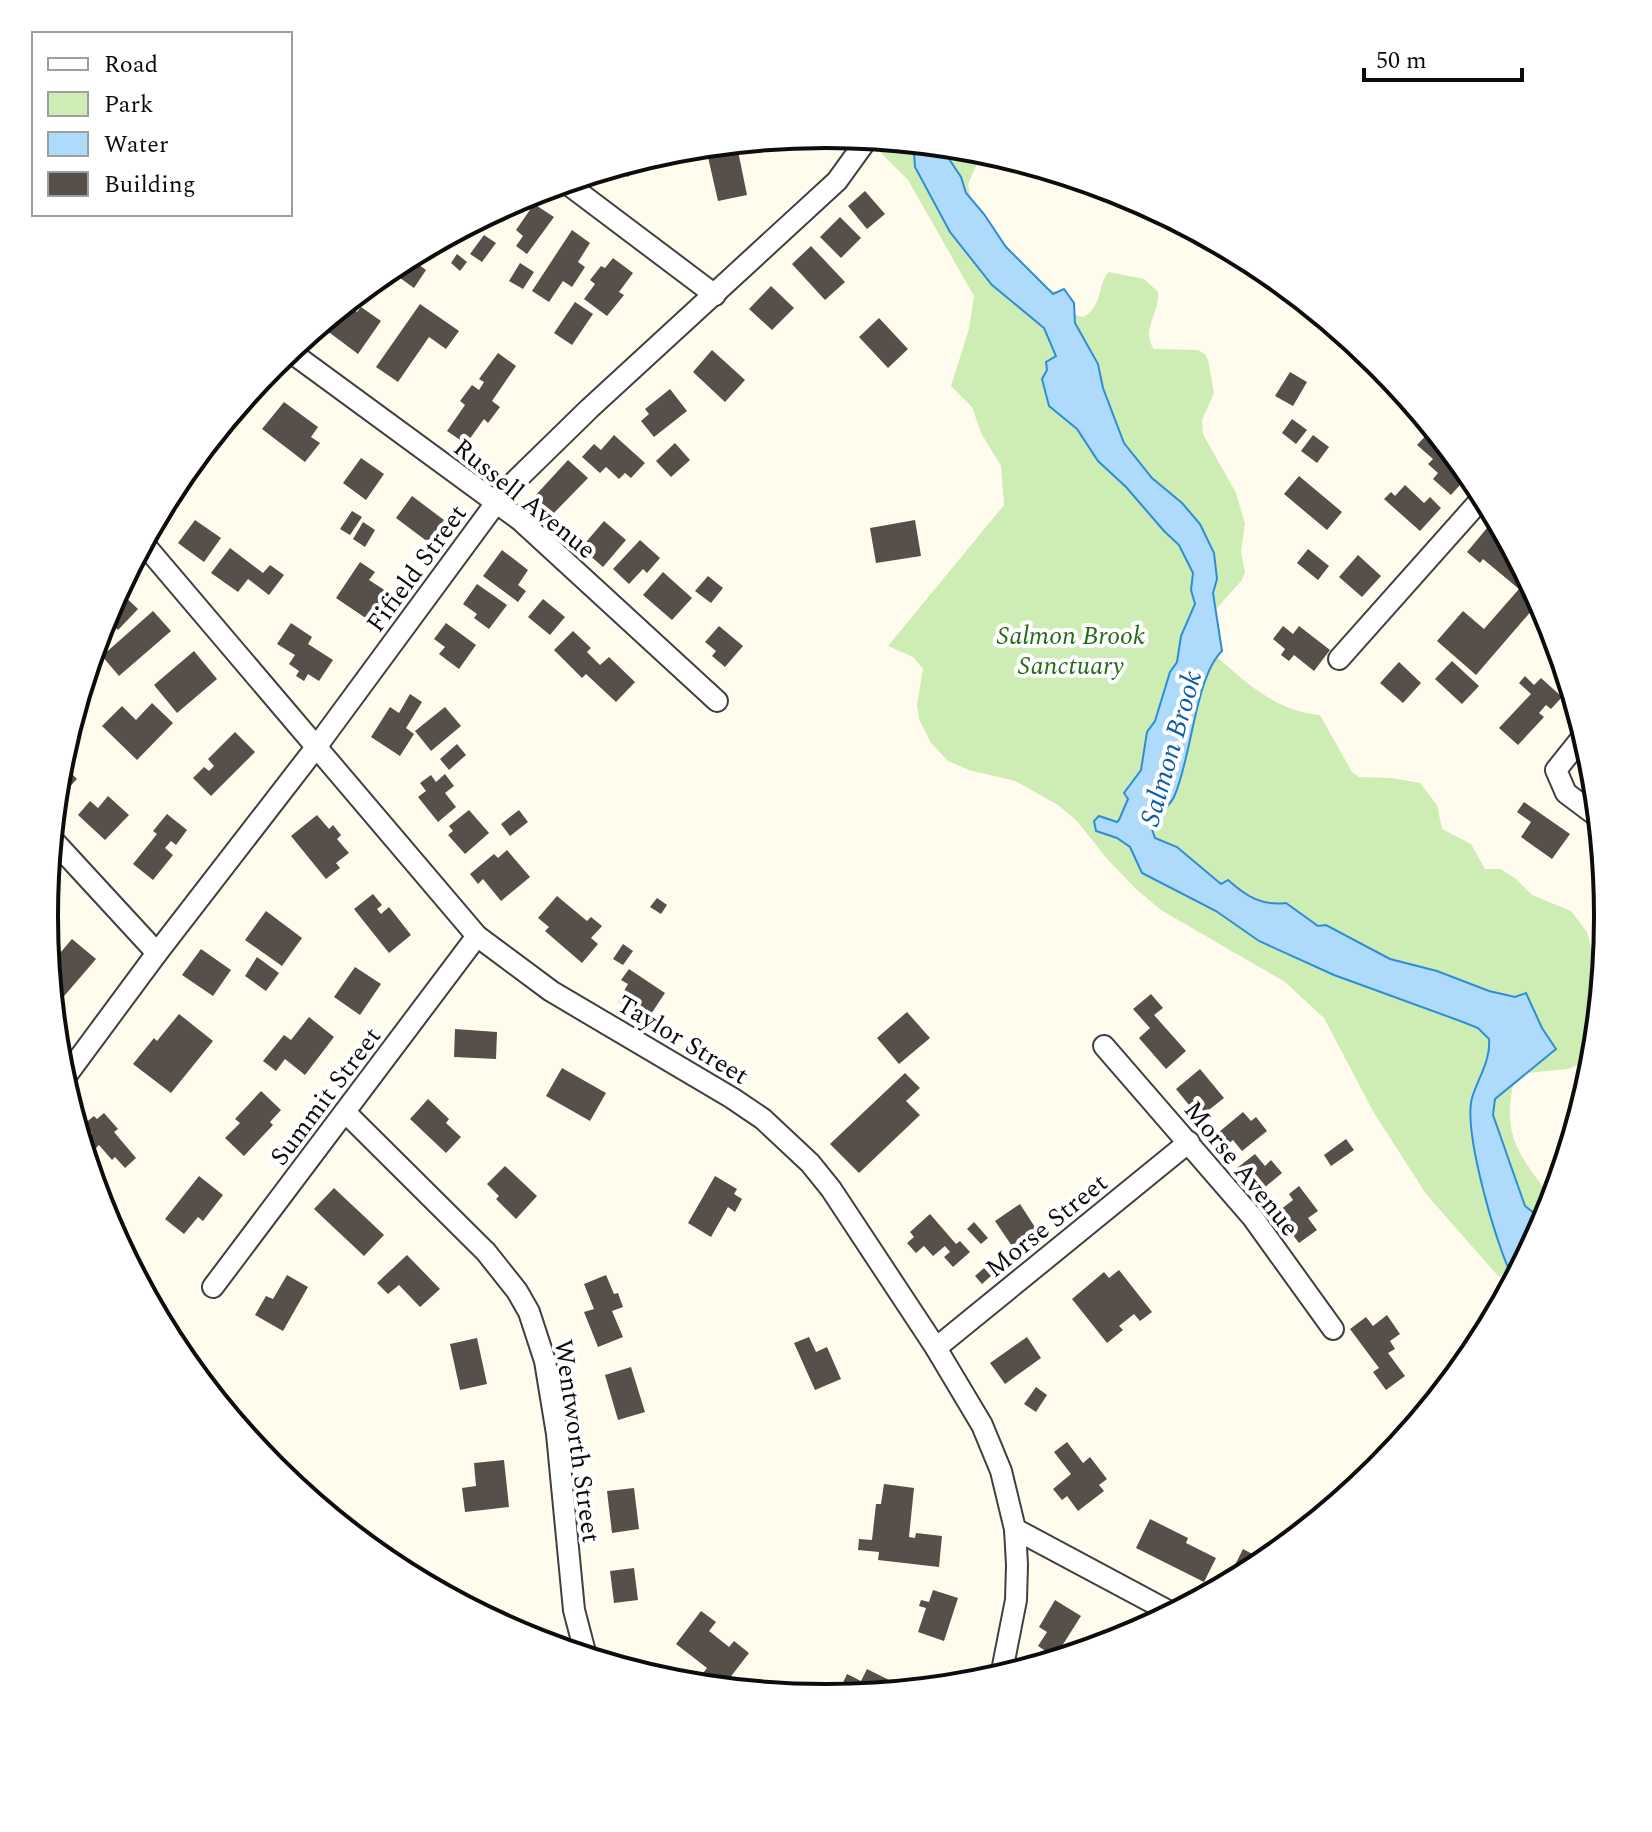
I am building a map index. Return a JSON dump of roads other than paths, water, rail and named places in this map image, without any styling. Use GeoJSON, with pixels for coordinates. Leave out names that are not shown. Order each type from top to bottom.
{"type":"FeatureCollection","features":[{"type":"Feature","properties":{"kind":"street","name":"Fifield Street"},"geometry":{"type":"LineString","coordinates":[[73,1066],[317,746],[496,502],[590,408],[837,181],[860,149]]}},
{"type":"Feature","properties":{"kind":"street"},"geometry":{"type":"LineString","coordinates":[[576,190],[715,295]]}},
{"type":"Feature","properties":{"kind":"street","name":"Russell Avenue"},"geometry":{"type":"LineString","coordinates":[[299,358],[532,531],[717,701]]}},
{"type":"Feature","properties":{"kind":"street"},"geometry":{"type":"LineString","coordinates":[[1339,659],[1475,506]]}},
{"type":"Feature","properties":{"kind":"street","name":"Taylor Street"},"geometry":{"type":"LineString","coordinates":[[150,552],[477,936],[551,991],[732,1098],[788,1140],[838,1199],[936,1348],[992,1448],[1010,1500],[1015,1529],[1016,1600],[1004,1663]]}},
{"type":"Feature","properties":{"kind":"street"},"geometry":{"type":"LineString","coordinates":[[1575,747],[1556,770],[1566,793],[1586,808]]}},
{"type":"Feature","properties":{"kind":"street"},"geometry":{"type":"LineString","coordinates":[[62,849],[157,953]]}},
{"type":"Feature","properties":{"kind":"street","name":"Summit Street"},"geometry":{"type":"LineString","coordinates":[[213,1287],[477,936]]}},
{"type":"Feature","properties":{"kind":"street","name":"Morse Avenue"},"geometry":{"type":"LineString","coordinates":[[1104,1046],[1253,1218],[1333,1329]]}},
{"type":"Feature","properties":{"kind":"street","name":"Wentworth Street"},"geometry":{"type":"LineString","coordinates":[[346,1113],[486,1252],[517,1291],[529,1312],[545,1361],[564,1484],[574,1610],[583,1644]]}},
{"type":"Feature","properties":{"kind":"street","name":"Morse Street"},"geometry":{"type":"LineString","coordinates":[[936,1348],[1189,1142]]}},
{"type":"Feature","properties":{"kind":"street"},"geometry":{"type":"LineString","coordinates":[[1015,1529],[1161,1607]]}},
{"type":"Feature","properties":{"kind":"water","name":"Salmon Brook"},"geometry":{"type":"Polygon","coordinates":[[[914,154],[949,159],[961,177],[966,193],[1006,247],[1053,294],[1064,289],[1074,303],[1075,323],[1098,364],[1103,388],[1124,443],[1152,478],[1182,503],[1200,524],[1214,553],[1217,579],[1213,593],[1222,651],[1206,679],[1174,797],[1151,826],[1155,838],[1177,847],[1221,884],[1228,880],[1254,899],[1286,903],[1318,926],[1326,925],[1390,959],[1437,971],[1489,991],[1515,997],[1526,993],[1542,1028],[1556,1049],[1495,1099],[1493,1115],[1525,1206],[1534,1213],[1508,1268],[1483,1190],[1472,1136],[1472,1098],[1486,1062],[1489,1039],[1478,1028],[1334,975],[1259,941],[1216,911],[1142,873],[1130,847],[1117,838],[1096,831],[1094,821],[1099,816],[1119,820],[1128,799],[1124,793],[1141,770],[1147,732],[1155,721],[1170,672],[1177,662],[1181,636],[1195,604],[1191,590],[1193,573],[1179,545],[1098,461],[1077,429],[1049,406],[1042,379],[1047,370],[1046,362],[1056,356],[1044,328],[992,285],[950,232],[915,167],[914,154]]]}},
{"type":"Feature","properties":{"kind":"park label","name":"Salmon Brook Sanctuary"},"geometry":{"type":"Point","coordinates":[1071,650]}}]}
